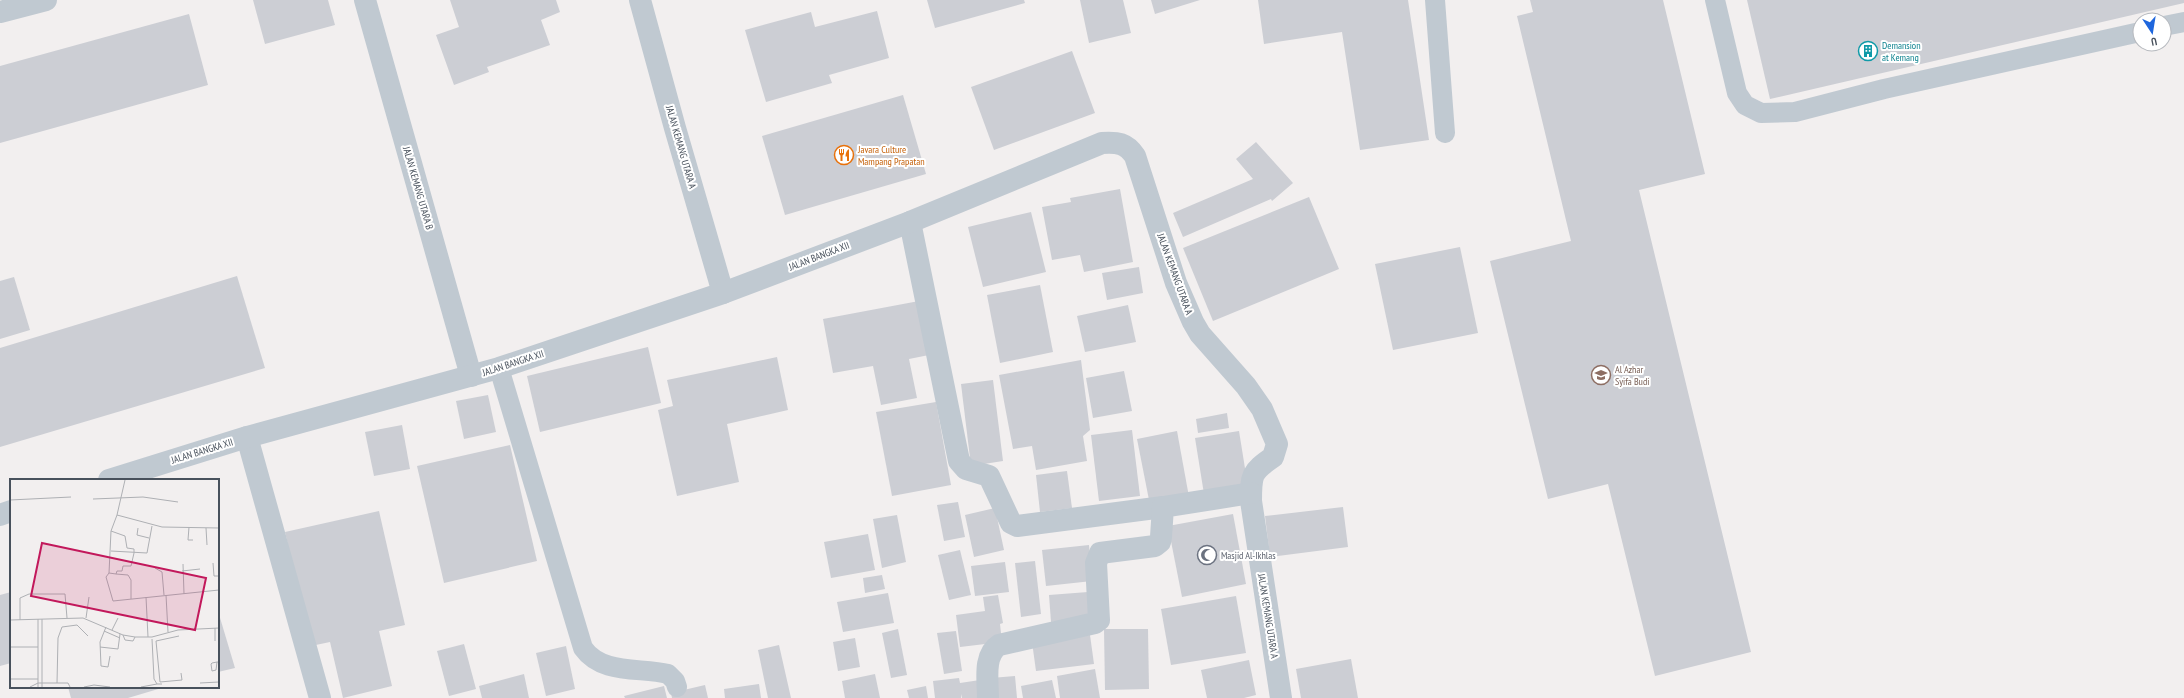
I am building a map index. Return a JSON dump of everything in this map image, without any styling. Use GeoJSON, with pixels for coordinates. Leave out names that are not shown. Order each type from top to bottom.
{"type":"FeatureCollection","features":[{"type":"Feature","properties":{"kind":"street"},"geometry":{"type":"LineString","coordinates":[[0,12],[46,0]]}},
{"type":"Feature","properties":{"kind":"street","name":"JALAN KEMANG UTARA B"},"geometry":{"type":"LineString","coordinates":[[365,0],[471,376]]}},
{"type":"Feature","properties":{"kind":"street","name":"JALAN KEMANG UTARA A"},"geometry":{"type":"LineString","coordinates":[[640,0],[675,128],[723,293]]}},
{"type":"Feature","properties":{"kind":"street","name":"JALAN KEMANG UTARA A"},"geometry":{"type":"LineString","coordinates":[[910,222],[1102,143],[1117,142],[1128,146],[1135,156],[1176,283],[1193,322],[1200,334],[1246,386],[1262,408],[1276,444],[1273,457],[1258,467],[1253,475],[1251,493],[1281,698]]}},
{"type":"Feature","properties":{"kind":"street"},"geometry":{"type":"LineString","coordinates":[[910,222],[959,461],[966,469],[989,476],[1011,523],[1018,526],[1163,507],[1251,493]]}},
{"type":"Feature","properties":{"kind":"street","name":"JALAN BANGKA XII"},"geometry":{"type":"LineString","coordinates":[[112,479],[247,437],[499,368],[723,293],[910,222]]}},
{"type":"Feature","properties":{"kind":"street"},"geometry":{"type":"LineString","coordinates":[[247,437],[320,698]]}},
{"type":"Feature","properties":{"kind":"street"},"geometry":{"type":"LineString","coordinates":[[988,698],[988,659],[992,649],[999,645],[1098,621],[1100,617],[1096,563],[1098,556],[1100,553],[1155,546],[1160,542],[1163,507]]}},
{"type":"Feature","properties":{"kind":"street"},"geometry":{"type":"LineString","coordinates":[[0,514],[10,511]]}},
{"type":"Feature","properties":{"kind":"lane"},"geometry":{"type":"LineString","coordinates":[[1435,0],[1445,133]]}},
{"type":"Feature","properties":{"kind":"lane"},"geometry":{"type":"LineString","coordinates":[[1715,0],[1737,93],[1745,105],[1761,113],[1795,112],[1884,89],[2132,34]]}},
{"type":"Feature","properties":{"kind":"lane"},"geometry":{"type":"LineString","coordinates":[[2172,24],[2184,22]]}},
{"type":"Feature","properties":{"kind":"lane"},"geometry":{"type":"LineString","coordinates":[[499,368],[583,648],[589,656],[603,664],[668,674],[675,681],[677,688]]}},
{"type":"Feature","properties":{"kind":"building"},"geometry":{"type":"Polygon","coordinates":[[[253,0],[328,0],[335,25],[265,44],[253,0]]]}},
{"type":"Feature","properties":{"kind":"building"},"geometry":{"type":"Polygon","coordinates":[[[450,0],[556,0],[560,12],[541,20],[550,45],[487,67],[489,72],[454,85],[436,35],[459,27],[450,0]]]}},
{"type":"Feature","properties":{"kind":"building"},"geometry":{"type":"Polygon","coordinates":[[[927,0],[1024,0],[1025,3],[935,28],[927,0]]]}},
{"type":"Feature","properties":{"kind":"building"},"geometry":{"type":"Polygon","coordinates":[[[1080,0],[1123,0],[1131,33],[1089,43],[1080,0]]]}},
{"type":"Feature","properties":{"kind":"building"},"geometry":{"type":"Polygon","coordinates":[[[1151,0],[1200,0],[1155,14],[1151,0]]]}},
{"type":"Feature","properties":{"kind":"building"},"geometry":{"type":"Polygon","coordinates":[[[1258,0],[1408,0],[1429,140],[1360,150],[1342,32],[1264,44],[1258,0]]]}},
{"type":"Feature","properties":{"kind":"building","name":"Al Azhar Syifa Budi"},"geometry":{"type":"Polygon","coordinates":[[[1530,0],[1663,0],[1705,174],[1639,190],[1751,652],[1655,676],[1608,484],[1548,499],[1490,261],[1571,241],[1517,16],[1533,12],[1530,0]]]}},
{"type":"Feature","properties":{"kind":"building","name":"Demansion at Kemang"},"geometry":{"type":"Polygon","coordinates":[[[1747,0],[2184,0],[2184,3],[2145,12],[2132,12],[2132,15],[1770,99],[1747,0]]]}},
{"type":"Feature","properties":{"kind":"building"},"geometry":{"type":"Polygon","coordinates":[[[877,11],[889,58],[829,75],[832,83],[766,102],[745,30],[811,12],[815,27],[877,11]]]}},
{"type":"Feature","properties":{"kind":"building"},"geometry":{"type":"Polygon","coordinates":[[[189,14],[208,85],[0,143],[0,66],[189,14]]]}},
{"type":"Feature","properties":{"kind":"building"},"geometry":{"type":"Polygon","coordinates":[[[1072,51],[1095,113],[994,150],[971,87],[1072,51]]]}},
{"type":"Feature","properties":{"kind":"building","name":"Javara Culture Mampang Prapatan"},"geometry":{"type":"Polygon","coordinates":[[[903,95],[926,174],[785,215],[762,136],[903,95]]]}},
{"type":"Feature","properties":{"kind":"building"},"geometry":{"type":"Polygon","coordinates":[[[1256,142],[1293,183],[1272,201],[1271,199],[1183,237],[1173,213],[1253,179],[1236,159],[1256,142]]]}},
{"type":"Feature","properties":{"kind":"building"},"geometry":{"type":"Polygon","coordinates":[[[1120,189],[1133,262],[1084,272],[1080,255],[1052,260],[1042,207],[1071,202],[1070,198],[1120,189]]]}},
{"type":"Feature","properties":{"kind":"building"},"geometry":{"type":"Polygon","coordinates":[[[1309,197],[1339,269],[1213,321],[1183,248],[1309,197]]]}},
{"type":"Feature","properties":{"kind":"building"},"geometry":{"type":"Polygon","coordinates":[[[1031,212],[1046,272],[983,287],[968,227],[1031,212]]]}},
{"type":"Feature","properties":{"kind":"building"},"geometry":{"type":"Polygon","coordinates":[[[1460,247],[1478,333],[1393,350],[1375,264],[1460,247]]]}},
{"type":"Feature","properties":{"kind":"building"},"geometry":{"type":"Polygon","coordinates":[[[1139,267],[1143,293],[1107,300],[1102,273],[1139,267]]]}},
{"type":"Feature","properties":{"kind":"building"},"geometry":{"type":"Polygon","coordinates":[[[237,276],[265,368],[0,447],[0,348],[237,276]]]}},
{"type":"Feature","properties":{"kind":"building"},"geometry":{"type":"Polygon","coordinates":[[[14,277],[30,330],[0,339],[0,281],[14,277]]]}},
{"type":"Feature","properties":{"kind":"building"},"geometry":{"type":"Polygon","coordinates":[[[1040,285],[1053,352],[1000,363],[987,295],[1040,285]]]}},
{"type":"Feature","properties":{"kind":"building"},"geometry":{"type":"Polygon","coordinates":[[[919,301],[929,355],[909,359],[917,398],[881,405],[873,366],[833,373],[823,319],[919,301]]]}},
{"type":"Feature","properties":{"kind":"building"},"geometry":{"type":"Polygon","coordinates":[[[1128,305],[1136,342],[1085,352],[1077,316],[1128,305]]]}},
{"type":"Feature","properties":{"kind":"building"},"geometry":{"type":"Polygon","coordinates":[[[648,347],[661,403],[540,432],[527,376],[648,347]]]}},
{"type":"Feature","properties":{"kind":"building"},"geometry":{"type":"Polygon","coordinates":[[[777,357],[788,410],[727,424],[739,482],[677,496],[658,410],[673,406],[667,380],[777,357]]]}},
{"type":"Feature","properties":{"kind":"building"},"geometry":{"type":"Polygon","coordinates":[[[1081,360],[1090,430],[1083,436],[1087,461],[1036,470],[1032,446],[1013,449],[999,375],[1081,360]]]}},
{"type":"Feature","properties":{"kind":"building"},"geometry":{"type":"Polygon","coordinates":[[[1124,371],[1132,411],[1093,418],[1086,378],[1124,371]]]}},
{"type":"Feature","properties":{"kind":"building"},"geometry":{"type":"Polygon","coordinates":[[[993,380],[1003,461],[971,466],[961,384],[993,380]]]}},
{"type":"Feature","properties":{"kind":"building"},"geometry":{"type":"Polygon","coordinates":[[[488,395],[496,432],[464,439],[456,401],[488,395]]]}},
{"type":"Feature","properties":{"kind":"building"},"geometry":{"type":"Polygon","coordinates":[[[936,402],[951,485],[892,496],[876,412],[936,402]]]}},
{"type":"Feature","properties":{"kind":"building"},"geometry":{"type":"Polygon","coordinates":[[[1227,413],[1229,428],[1198,433],[1196,419],[1227,413]]]}},
{"type":"Feature","properties":{"kind":"building"},"geometry":{"type":"Polygon","coordinates":[[[402,425],[410,469],[374,476],[365,432],[402,425]]]}},
{"type":"Feature","properties":{"kind":"building"},"geometry":{"type":"Polygon","coordinates":[[[1132,430],[1140,496],[1099,501],[1091,435],[1132,430]]]}},
{"type":"Feature","properties":{"kind":"building"},"geometry":{"type":"Polygon","coordinates":[[[1177,431],[1189,497],[1150,505],[1137,439],[1177,431]]]}},
{"type":"Feature","properties":{"kind":"building"},"geometry":{"type":"Polygon","coordinates":[[[1239,431],[1248,487],[1204,494],[1195,438],[1239,431]]]}},
{"type":"Feature","properties":{"kind":"building"},"geometry":{"type":"Polygon","coordinates":[[[510,445],[537,561],[444,583],[417,466],[510,445]]]}},
{"type":"Feature","properties":{"kind":"building"},"geometry":{"type":"Polygon","coordinates":[[[1067,471],[1072,508],[1040,512],[1036,475],[1067,471]]]}},
{"type":"Feature","properties":{"kind":"building"},"geometry":{"type":"Polygon","coordinates":[[[958,502],[965,537],[944,541],[937,505],[958,502]]]}},
{"type":"Feature","properties":{"kind":"building"},"geometry":{"type":"Polygon","coordinates":[[[1343,507],[1348,547],[1270,557],[1265,516],[1343,507]]]}},
{"type":"Feature","properties":{"kind":"building"},"geometry":{"type":"Polygon","coordinates":[[[995,508],[1004,550],[974,557],[965,515],[995,508]]]}},
{"type":"Feature","properties":{"kind":"building"},"geometry":{"type":"Polygon","coordinates":[[[379,511],[405,625],[379,631],[392,686],[343,698],[330,642],[311,646],[285,532],[379,511]]]}},
{"type":"Feature","properties":{"kind":"building","name":"Masjid Al-Ikhlas"},"geometry":{"type":"Polygon","coordinates":[[[1233,514],[1246,584],[1182,597],[1168,526],[1233,514]]]}},
{"type":"Feature","properties":{"kind":"building"},"geometry":{"type":"Polygon","coordinates":[[[897,515],[906,562],[882,568],[873,519],[897,515]]]}},
{"type":"Feature","properties":{"kind":"building"},"geometry":{"type":"Polygon","coordinates":[[[868,534],[875,570],[831,578],[824,542],[868,534]]]}},
{"type":"Feature","properties":{"kind":"building"},"geometry":{"type":"Polygon","coordinates":[[[1089,545],[1092,581],[1046,586],[1042,550],[1089,545]]]}},
{"type":"Feature","properties":{"kind":"building"},"geometry":{"type":"Polygon","coordinates":[[[960,550],[971,595],[949,600],[938,555],[960,550]]]}},
{"type":"Feature","properties":{"kind":"building"},"geometry":{"type":"Polygon","coordinates":[[[1035,561],[1041,614],[1021,617],[1015,563],[1035,561]]]}},
{"type":"Feature","properties":{"kind":"building"},"geometry":{"type":"Polygon","coordinates":[[[1005,562],[1009,592],[975,596],[971,566],[1005,562]]]}},
{"type":"Feature","properties":{"kind":"building"},"geometry":{"type":"Polygon","coordinates":[[[882,575],[885,589],[865,593],[863,578],[882,575]]]}},
{"type":"Feature","properties":{"kind":"building"},"geometry":{"type":"Polygon","coordinates":[[[10,592],[10,663],[0,666],[0,595],[10,592]]]}},
{"type":"Feature","properties":{"kind":"building"},"geometry":{"type":"Polygon","coordinates":[[[1088,592],[1090,619],[1051,622],[1049,595],[1088,592]]]}},
{"type":"Feature","properties":{"kind":"building"},"geometry":{"type":"Polygon","coordinates":[[[888,593],[894,623],[843,632],[837,602],[888,593]]]}},
{"type":"Feature","properties":{"kind":"building"},"geometry":{"type":"Polygon","coordinates":[[[998,595],[1003,623],[1000,624],[1002,642],[960,647],[956,615],[985,611],[983,597],[998,595]]]}},
{"type":"Feature","properties":{"kind":"building"},"geometry":{"type":"Polygon","coordinates":[[[1236,596],[1246,653],[1171,665],[1161,609],[1236,596]]]}},
{"type":"Feature","properties":{"kind":"building"},"geometry":{"type":"Polygon","coordinates":[[[219,614],[235,668],[219,672],[219,614]]]}},
{"type":"Feature","properties":{"kind":"building"},"geometry":{"type":"Polygon","coordinates":[[[898,629],[907,675],[891,678],[882,633],[898,629]]]}},
{"type":"Feature","properties":{"kind":"building"},"geometry":{"type":"Polygon","coordinates":[[[1104,629],[1148,629],[1149,689],[1105,690],[1104,629]]]}},
{"type":"Feature","properties":{"kind":"building"},"geometry":{"type":"Polygon","coordinates":[[[956,631],[962,671],[944,674],[937,633],[956,631]]]}},
{"type":"Feature","properties":{"kind":"building"},"geometry":{"type":"Polygon","coordinates":[[[1090,635],[1094,664],[1036,671],[1032,642],[1090,635]]]}},
{"type":"Feature","properties":{"kind":"building"},"geometry":{"type":"Polygon","coordinates":[[[855,638],[860,667],[838,671],[833,642],[855,638]]]}},
{"type":"Feature","properties":{"kind":"building"},"geometry":{"type":"Polygon","coordinates":[[[464,644],[476,689],[449,696],[437,651],[464,644]]]}},
{"type":"Feature","properties":{"kind":"building"},"geometry":{"type":"Polygon","coordinates":[[[779,645],[791,698],[768,698],[758,650],[779,645]]]}},
{"type":"Feature","properties":{"kind":"building"},"geometry":{"type":"Polygon","coordinates":[[[566,646],[575,689],[546,696],[536,653],[566,646]]]}},
{"type":"Feature","properties":{"kind":"building"},"geometry":{"type":"Polygon","coordinates":[[[1351,659],[1358,698],[1301,698],[1296,669],[1351,659]]]}},
{"type":"Feature","properties":{"kind":"building"},"geometry":{"type":"Polygon","coordinates":[[[1249,660],[1256,695],[1244,698],[1207,698],[1201,670],[1249,660]]]}},
{"type":"Feature","properties":{"kind":"building"},"geometry":{"type":"Polygon","coordinates":[[[1095,669],[1100,698],[1060,698],[1057,676],[1095,669]]]}},
{"type":"Feature","properties":{"kind":"building"},"geometry":{"type":"Polygon","coordinates":[[[524,674],[529,698],[482,698],[479,686],[524,674]]]}},
{"type":"Feature","properties":{"kind":"building"},"geometry":{"type":"Polygon","coordinates":[[[875,674],[880,698],[845,698],[842,681],[875,674]]]}},
{"type":"Feature","properties":{"kind":"building"},"geometry":{"type":"Polygon","coordinates":[[[1015,676],[1017,698],[993,698],[991,678],[1015,676]]]}},
{"type":"Feature","properties":{"kind":"building"},"geometry":{"type":"Polygon","coordinates":[[[959,678],[960,683],[980,680],[983,698],[962,698],[961,694],[961,698],[935,698],[933,681],[959,678]]]}},
{"type":"Feature","properties":{"kind":"building"},"geometry":{"type":"Polygon","coordinates":[[[1052,680],[1056,698],[1023,698],[1021,686],[1052,680]]]}},
{"type":"Feature","properties":{"kind":"building"},"geometry":{"type":"Polygon","coordinates":[[[759,684],[761,698],[725,698],[724,689],[759,684]]]}},
{"type":"Feature","properties":{"kind":"building"},"geometry":{"type":"Polygon","coordinates":[[[705,685],[708,698],[672,698],[671,693],[705,685]]]}},
{"type":"Feature","properties":{"kind":"building"},"geometry":{"type":"Polygon","coordinates":[[[664,686],[667,698],[625,698],[624,696],[664,686]]]}},
{"type":"Feature","properties":{"kind":"building"},"geometry":{"type":"Polygon","coordinates":[[[926,686],[928,698],[909,698],[907,690],[926,686]]]}},
{"type":"Feature","properties":{"kind":"building"},"geometry":{"type":"Polygon","coordinates":[[[68,688],[162,688],[128,698],[71,698],[68,688]]]}},
{"type":"Feature","properties":{"kind":"place","name":"Demansion at Kemang"},"geometry":{"type":"Point","coordinates":[1868,51]}},
{"type":"Feature","properties":{"kind":"place","name":"Javara Culture Mampang Prapatan"},"geometry":{"type":"Point","coordinates":[844,155]}},
{"type":"Feature","properties":{"kind":"place","name":"Al Azhar Syifa Budi"},"geometry":{"type":"Point","coordinates":[1601,375]}},
{"type":"Feature","properties":{"kind":"place","name":"Masjid Al-Ikhlas"},"geometry":{"type":"Point","coordinates":[1207,555]}}]}
